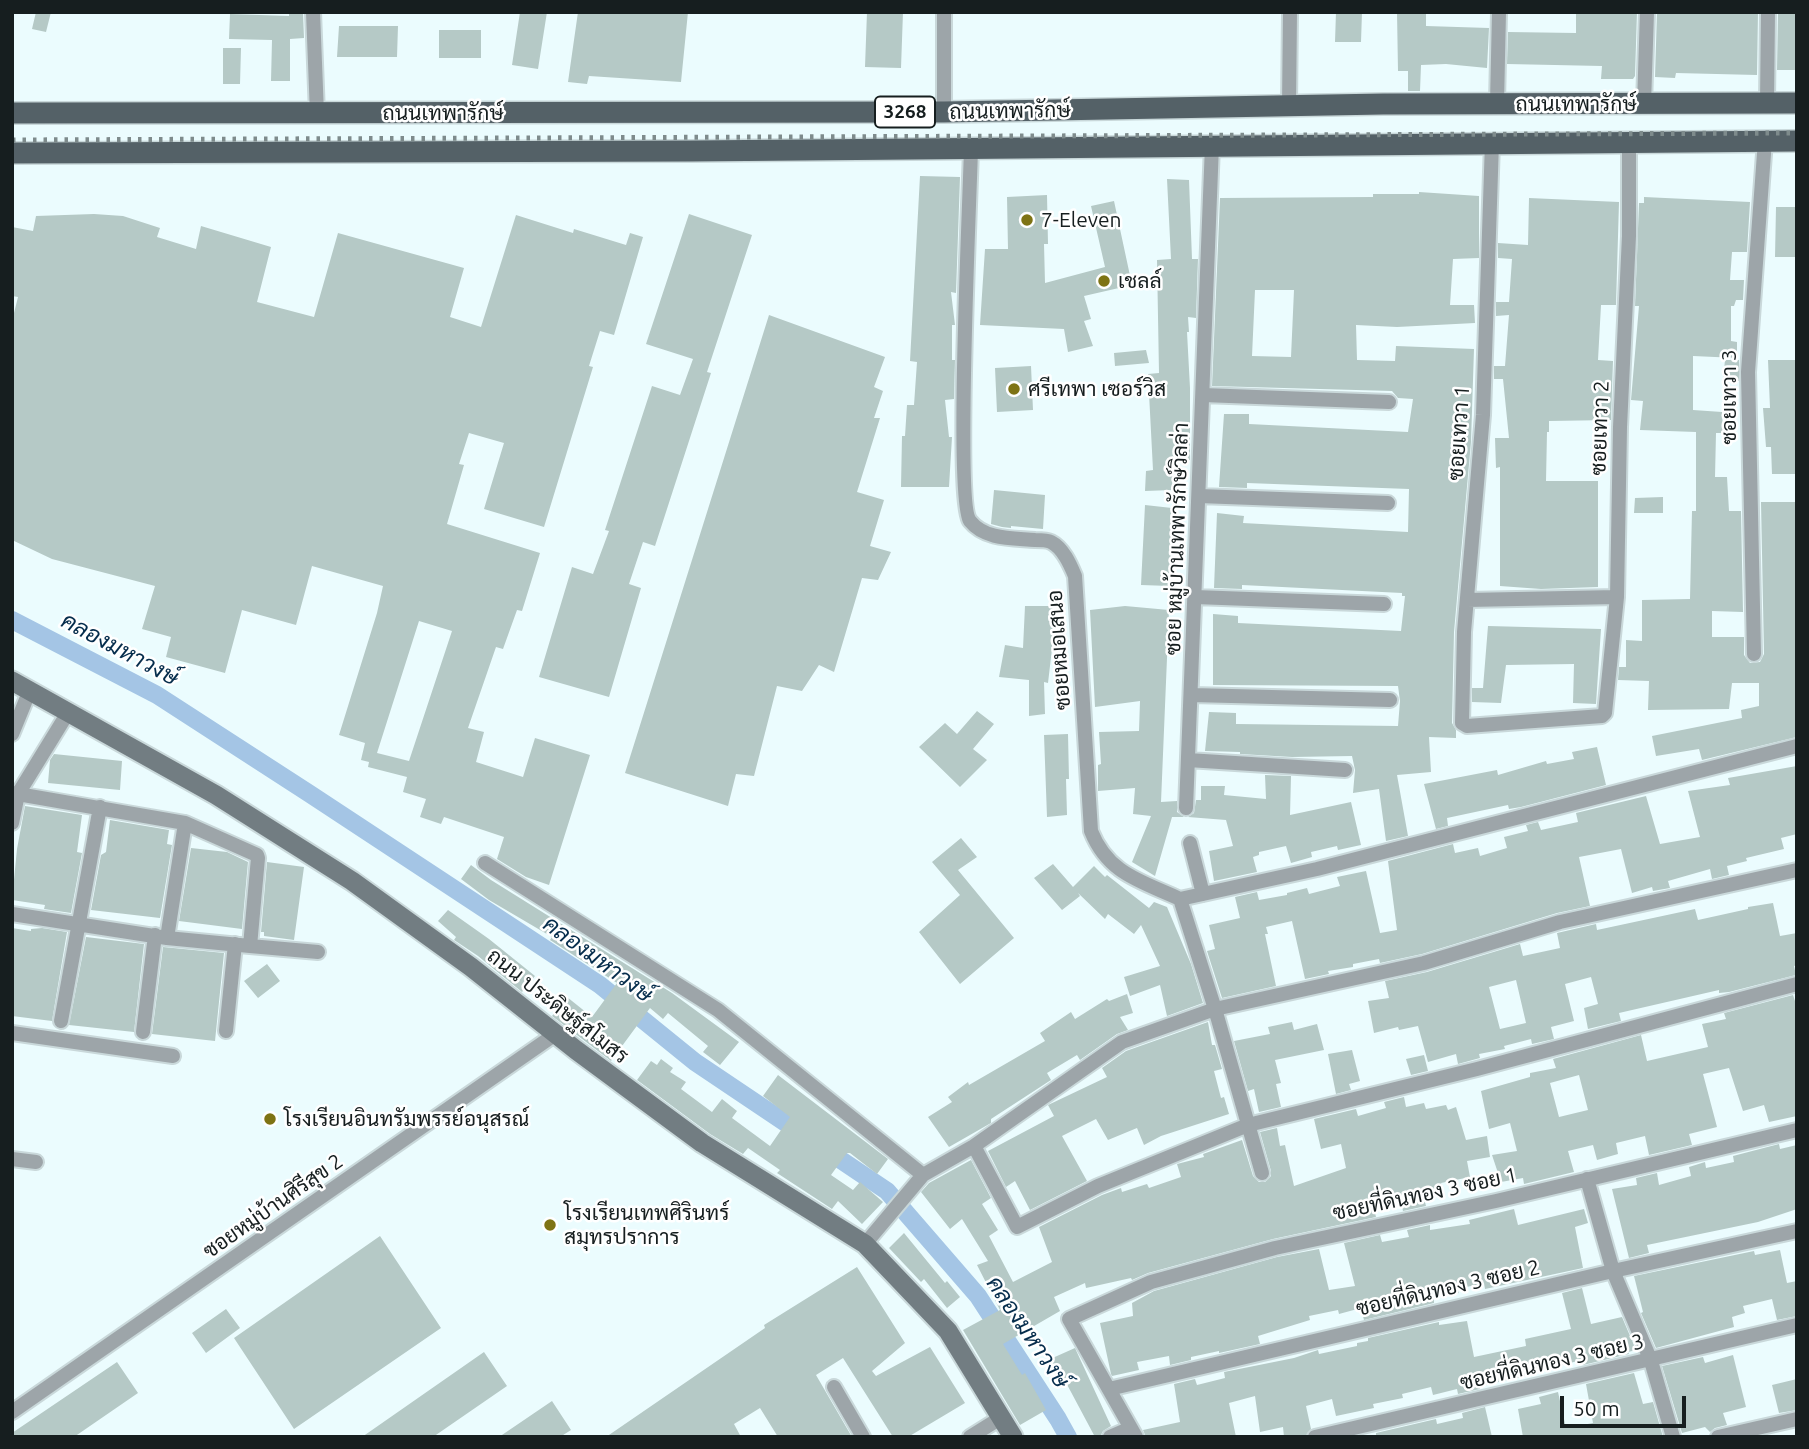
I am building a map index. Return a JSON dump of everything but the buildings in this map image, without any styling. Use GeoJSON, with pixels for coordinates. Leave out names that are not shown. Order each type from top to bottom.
{"type":"FeatureCollection","features":[{"type":"Feature","properties":{"kind":"main road","name":"ถนนเทพารักษ์"},"geometry":{"type":"LineString","coordinates":[[12,113],[944,112],[1497,103],[1797,103]]}},
{"type":"Feature","properties":{"kind":"main road","name":"ถนนเทพารักษ์"},"geometry":{"type":"LineString","coordinates":[[12,153],[1797,141]]}},
{"type":"Feature","properties":{"kind":"street"},"geometry":{"type":"LineString","coordinates":[[313,12],[317,114]]}},
{"type":"Feature","properties":{"kind":"street"},"geometry":{"type":"LineString","coordinates":[[944,12],[944,112]]}},
{"type":"Feature","properties":{"kind":"street"},"geometry":{"type":"LineString","coordinates":[[1289,106],[1290,12]]}},
{"type":"Feature","properties":{"kind":"street"},"geometry":{"type":"LineString","coordinates":[[1497,103],[1499,12]]}},
{"type":"Feature","properties":{"kind":"street"},"geometry":{"type":"LineString","coordinates":[[1644,104],[1647,12]]}},
{"type":"Feature","properties":{"kind":"street"},"geometry":{"type":"LineString","coordinates":[[1767,103],[1768,12]]}},
{"type":"Feature","properties":{"kind":"street","name":"ซอยเทวา 3"},"geometry":{"type":"LineString","coordinates":[[1754,654],[1748,372],[1765,140]]}},
{"type":"Feature","properties":{"kind":"street","name":"ซอยเทวา 1"},"geometry":{"type":"LineString","coordinates":[[1464,725],[1467,600],[1483,415],[1492,142]]}},
{"type":"Feature","properties":{"kind":"street","name":"ซอยเทวา 2"},"geometry":{"type":"LineString","coordinates":[[1464,725],[1604,715],[1617,597],[1620,427],[1629,236],[1629,142]]}},
{"type":"Feature","properties":{"kind":"street","name":"ซอย หมู่บ้านเทพารักษ์วิลล่า"},"geometry":{"type":"LineString","coordinates":[[1186,808],[1212,145]]}},
{"type":"Feature","properties":{"kind":"street","name":"ซอยหมอเสนอ"},"geometry":{"type":"LineString","coordinates":[[971,148],[963,451],[965,510],[969,520],[980,531],[994,536],[1050,541],[1066,555],[1075,576],[1091,831],[1098,849],[1119,871],[1180,899]]}},
{"type":"Feature","properties":{"kind":"street"},"geometry":{"type":"LineString","coordinates":[[1203,395],[1389,402]]}},
{"type":"Feature","properties":{"kind":"street"},"geometry":{"type":"LineString","coordinates":[[1199,496],[1388,503]]}},
{"type":"Feature","properties":{"kind":"street"},"geometry":{"type":"LineString","coordinates":[[1195,597],[1384,604]]}},
{"type":"Feature","properties":{"kind":"street"},"geometry":{"type":"LineString","coordinates":[[1467,600],[1617,597]]}},
{"type":"Feature","properties":{"kind":"street"},"geometry":{"type":"LineString","coordinates":[[12,734],[21,685]]}},
{"type":"Feature","properties":{"kind":"street","name":"ถนน ประดิษฐ์สโมสร"},"geometry":{"type":"LineString","coordinates":[[21,685],[216,795],[352,881],[471,967],[702,1143],[865,1244],[948,1331],[1013,1437]]}},
{"type":"Feature","properties":{"kind":"street"},"geometry":{"type":"LineString","coordinates":[[1192,695],[1390,701]]}},
{"type":"Feature","properties":{"kind":"street"},"geometry":{"type":"LineString","coordinates":[[12,823],[15,794],[69,711]]}},
{"type":"Feature","properties":{"kind":"street"},"geometry":{"type":"LineString","coordinates":[[1262,1173],[1180,899],[1317,869],[1797,746]]}},
{"type":"Feature","properties":{"kind":"street"},"geometry":{"type":"LineString","coordinates":[[1188,760],[1345,770]]}},
{"type":"Feature","properties":{"kind":"street"},"geometry":{"type":"LineString","coordinates":[[15,794],[185,823],[258,856],[226,1031]]}},
{"type":"Feature","properties":{"kind":"street"},"geometry":{"type":"LineString","coordinates":[[61,1021],[100,807]]}},
{"type":"Feature","properties":{"kind":"street"},"geometry":{"type":"LineString","coordinates":[[144,1032],[185,823]]}},
{"type":"Feature","properties":{"kind":"street"},"geometry":{"type":"LineString","coordinates":[[1190,843],[1203,894]]}},
{"type":"Feature","properties":{"kind":"street"},"geometry":{"type":"LineString","coordinates":[[485,863],[718,1010],[922,1177]]}},
{"type":"Feature","properties":{"kind":"street"},"geometry":{"type":"LineString","coordinates":[[865,1244],[922,1177],[974,1146],[1122,1042],[1215,1009],[1424,963],[1560,922],[1797,870]]}},
{"type":"Feature","properties":{"kind":"street"},"geometry":{"type":"LineString","coordinates":[[12,914],[161,937],[318,952]]}},
{"type":"Feature","properties":{"kind":"street"},"geometry":{"type":"LineString","coordinates":[[974,1146],[1017,1227],[1098,1186],[1248,1125],[1490,1066],[1797,985]]}},
{"type":"Feature","properties":{"kind":"street"},"geometry":{"type":"LineString","coordinates":[[12,1033],[173,1056]]}},
{"type":"Feature","properties":{"kind":"street","name":"ซอยหมู่บ้านศิรีสุข 2"},"geometry":{"type":"LineString","coordinates":[[12,1412],[556,1033]]}},
{"type":"Feature","properties":{"kind":"street","name":"ซอยที่ดินทอง 3 ซอย 1"},"geometry":{"type":"LineString","coordinates":[[1109,1389],[1069,1319],[1151,1282],[1262,1251],[1797,1130]]}},
{"type":"Feature","properties":{"kind":"street"},"geometry":{"type":"LineString","coordinates":[[12,1159],[36,1162]]}},
{"type":"Feature","properties":{"kind":"street"},"geometry":{"type":"LineString","coordinates":[[1587,1179],[1613,1271],[1651,1361],[1673,1437]]}},
{"type":"Feature","properties":{"kind":"street","name":"ซอยที่ดินทอง 3 ซอย 2"},"geometry":{"type":"LineString","coordinates":[[1109,1389],[1613,1271],[1797,1231]]}},
{"type":"Feature","properties":{"kind":"street","name":"ซอยที่ดินทอง 3 ซอย 3"},"geometry":{"type":"LineString","coordinates":[[1315,1437],[1797,1325]]}},
{"type":"Feature","properties":{"kind":"street"},"geometry":{"type":"LineString","coordinates":[[834,1387],[863,1437]]}},
{"type":"Feature","properties":{"kind":"street"},"geometry":{"type":"LineString","coordinates":[[1109,1389],[1134,1432],[1110,1437]]}},
{"type":"Feature","properties":{"kind":"street"},"geometry":{"type":"LineString","coordinates":[[970,1437],[1002,1417]]}},
{"type":"Feature","properties":{"kind":"street"},"geometry":{"type":"LineString","coordinates":[[1718,1437],[1797,1419]]}},
{"type":"Feature","properties":{"kind":"waterway","name":"คลองมหาวงษ์"},"geometry":{"type":"LineString","coordinates":[[12,620],[157,695],[310,794],[600,985],[695,1062],[887,1191],[978,1296],[1068,1437]]}},
{"type":"Feature","properties":{"kind":"railway"},"geometry":{"type":"LineString","coordinates":[[12,140],[1797,133]]}},
{"type":"Feature","properties":{"kind":"place","name":"7-Eleven"},"geometry":{"type":"Point","coordinates":[1027,220]}},
{"type":"Feature","properties":{"kind":"place","name":"เชลล์"},"geometry":{"type":"Point","coordinates":[1104,281]}},
{"type":"Feature","properties":{"kind":"place","name":"ศรีเทพา เซอร์วิส"},"geometry":{"type":"Point","coordinates":[1014,389]}},
{"type":"Feature","properties":{"kind":"place","name":"โรงเรียนอินทรัมพรรย์อนุสรณ์"},"geometry":{"type":"Point","coordinates":[270,1119]}},
{"type":"Feature","properties":{"kind":"place","name":"โรงเรียนเทพศิรินทร์ สมุทรปราการ"},"geometry":{"type":"Point","coordinates":[550,1225]}}]}
